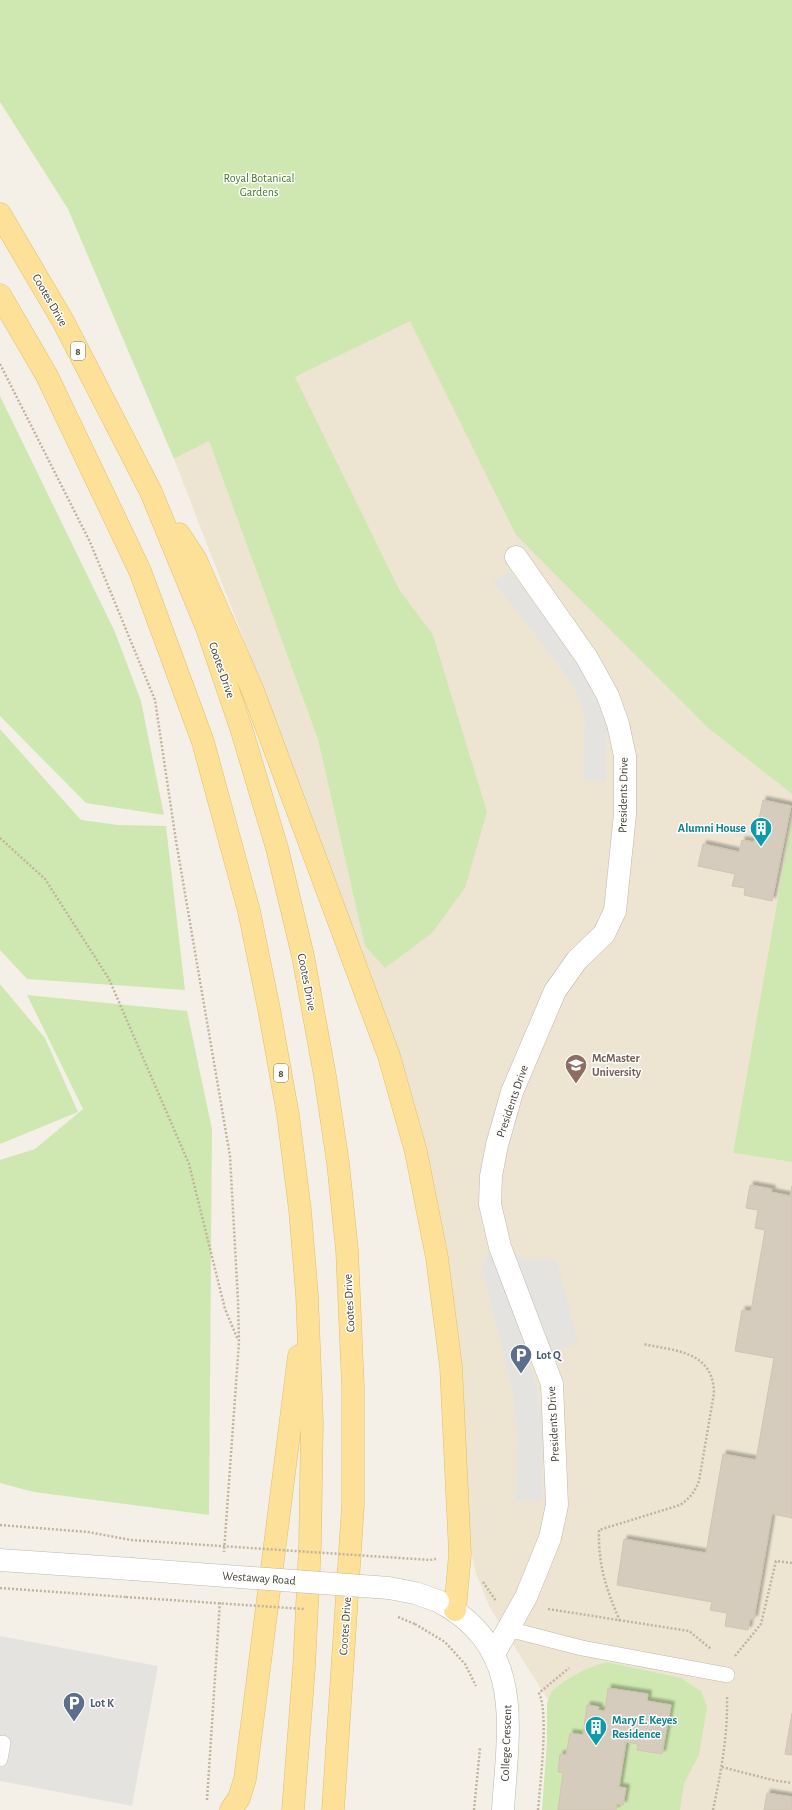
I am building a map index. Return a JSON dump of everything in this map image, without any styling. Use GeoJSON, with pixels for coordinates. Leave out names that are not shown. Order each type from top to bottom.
{"type":"FeatureCollection","features":[{"type":"Feature","properties":{"kind":"main road","name":"Cootes Drive"},"geometry":{"type":"LineString","coordinates":[[0,214],[63,321],[151,492],[207,628],[242,728],[277,848],[303,956],[338,1163],[347,1250],[353,1387],[354,1505],[333,1810]]}},
{"type":"Feature","properties":{"kind":"main road","name":"8"},"geometry":{"type":"LineString","coordinates":[[0,295],[47,376],[140,571],[203,742],[249,912],[270,1009],[288,1115],[300,1210],[307,1295],[312,1422],[310,1545],[304,1668],[293,1810]]}},
{"type":"Feature","properties":{"kind":"main road"},"geometry":{"type":"LineString","coordinates":[[151,492],[196,560],[253,691],[390,1056],[416,1152],[437,1258],[451,1367],[450,1554],[447,1606]]}},
{"type":"Feature","properties":{"kind":"main road"},"geometry":{"type":"LineString","coordinates":[[231,1810],[238,1798],[245,1779],[307,1295]]}},
{"type":"Feature","properties":{"kind":"street","name":"Presidents Drive"},"geometry":{"type":"LineString","coordinates":[[494,1654],[522,1605],[550,1538],[558,1505],[552,1384],[500,1246],[490,1204],[491,1176],[497,1145],[512,1092],[555,991],[577,960],[604,934],[615,912],[625,814],[625,756],[618,724],[608,696],[586,658],[516,557]]}},
{"type":"Feature","properties":{"kind":"street","name":"Westaway Road"},"geometry":{"type":"LineString","coordinates":[[0,1560],[389,1588],[415,1593],[447,1606],[477,1629],[494,1654]]}},
{"type":"Feature","properties":{"kind":"street","name":"College Crescent"},"geometry":{"type":"LineString","coordinates":[[494,1654],[507,1694],[509,1714],[503,1810]]}},
{"type":"Feature","properties":{"kind":"lane"},"geometry":{"type":"LineString","coordinates":[[508,1630],[582,1648],[727,1668]]}},
{"type":"Feature","properties":{"kind":"lane"},"geometry":{"type":"LineString","coordinates":[[0,1759],[3,1744]]}},
{"type":"Feature","properties":{"kind":"path"},"geometry":{"type":"LineString","coordinates":[[0,364],[90,542],[155,700],[176,841],[230,1156],[239,1342],[223,1556]]}},
{"type":"Feature","properties":{"kind":"path"},"geometry":{"type":"LineString","coordinates":[[0,838],[45,879],[109,979],[189,1164],[225,1309],[239,1342]]}},
{"type":"Feature","properties":{"kind":"path"},"geometry":{"type":"LineString","coordinates":[[620,1622],[608,1594],[602,1572],[598,1548],[599,1530],[680,1504],[692,1495],[699,1480],[714,1393],[710,1373],[704,1364],[696,1357],[686,1353],[643,1344]]}},
{"type":"Feature","properties":{"kind":"path"},"geometry":{"type":"LineString","coordinates":[[0,1525],[74,1531],[131,1540],[430,1560],[450,1554],[496,1602],[620,1622],[689,1631],[727,1668]]}},
{"type":"Feature","properties":{"kind":"path"},"geometry":{"type":"LineString","coordinates":[[713,1810],[722,1766],[728,1718],[727,1668],[761,1624],[776,1561],[792,1563]]}},
{"type":"Feature","properties":{"kind":"path"},"geometry":{"type":"LineString","coordinates":[[0,1588],[309,1609]]}},
{"type":"Feature","properties":{"kind":"path"},"geometry":{"type":"LineString","coordinates":[[207,1804],[220,1596]]}},
{"type":"Feature","properties":{"kind":"path"},"geometry":{"type":"LineString","coordinates":[[393,1616],[415,1624],[445,1642],[465,1664],[479,1690]]}},
{"type":"Feature","properties":{"kind":"path"},"geometry":{"type":"LineString","coordinates":[[538,1810],[544,1720],[543,1701],[539,1693],[570,1666],[582,1648]]}},
{"type":"Feature","properties":{"kind":"path"},"geometry":{"type":"LineString","coordinates":[[474,1810],[481,1742]]}},
{"type":"Feature","properties":{"kind":"path"},"geometry":{"type":"LineString","coordinates":[[722,1766],[792,1784]]}},
{"type":"Feature","properties":{"kind":"shaded area","name":"McMaster University"},"geometry":{"type":"Polygon","coordinates":[[[472,286],[792,760],[792,826],[733,1153],[792,1162],[792,1810],[546,1810],[550,1703],[490,1608],[476,1574],[471,1552],[455,1312],[445,1255],[265,694],[174,459],[234,428],[291,374],[472,286]]]}},
{"type":"Feature","properties":{"kind":"shaded area"},"geometry":{"type":"Polygon","coordinates":[[[510,572],[588,671],[607,723],[606,781],[583,780],[585,720],[578,696],[567,676],[493,581],[510,572]]]}},
{"type":"Feature","properties":{"kind":"shaded area","name":"Lot Q"},"geometry":{"type":"Polygon","coordinates":[[[500,1247],[527,1259],[557,1260],[578,1343],[528,1359],[538,1391],[543,1435],[542,1500],[515,1502],[517,1435],[514,1400],[482,1268],[489,1249],[500,1247]]]}},
{"type":"Feature","properties":{"kind":"shaded area","name":"Lot K"},"geometry":{"type":"Polygon","coordinates":[[[0,1636],[158,1666],[132,1806],[0,1781],[0,1636]]]}},
{"type":"Feature","properties":{"kind":"green space","name":"Royal Botanical Gardens"},"geometry":{"type":"Polygon","coordinates":[[[0,0],[792,0],[792,794],[707,727],[516,535],[410,321],[295,377],[400,591],[433,635],[487,812],[465,888],[432,933],[385,968],[365,946],[318,739],[209,441],[174,459],[68,209],[0,102],[0,0]]]}},
{"type":"Feature","properties":{"kind":"green space"},"geometry":{"type":"Polygon","coordinates":[[[0,396],[115,632],[141,701],[164,815],[86,803],[0,716],[0,396]]]}},
{"type":"Feature","properties":{"kind":"green space"},"geometry":{"type":"Polygon","coordinates":[[[0,729],[81,820],[119,825],[166,826],[185,990],[27,979],[0,950],[0,729]]]}},
{"type":"Feature","properties":{"kind":"green space"},"geometry":{"type":"Polygon","coordinates":[[[792,819],[792,1162],[733,1153],[792,819]]]}},
{"type":"Feature","properties":{"kind":"green space"},"geometry":{"type":"Polygon","coordinates":[[[0,984],[45,1038],[78,1112],[0,1144],[0,984]]]}},
{"type":"Feature","properties":{"kind":"green space"},"geometry":{"type":"Polygon","coordinates":[[[27,995],[187,1011],[212,1129],[209,1515],[34,1492],[0,1483],[0,1160],[35,1149],[83,1109],[27,995]]]}},
{"type":"Feature","properties":{"kind":"green space"},"geometry":{"type":"Polygon","coordinates":[[[606,1662],[681,1678],[701,1691],[707,1707],[699,1755],[684,1784],[680,1810],[616,1810],[617,1804],[623,1805],[626,1788],[619,1787],[626,1742],[638,1744],[637,1750],[662,1754],[671,1705],[647,1701],[608,1688],[605,1711],[598,1710],[599,1707],[588,1705],[583,1735],[570,1733],[566,1755],[560,1755],[558,1772],[563,1773],[558,1810],[542,1810],[547,1741],[547,1703],[552,1691],[563,1682],[584,1670],[606,1662]]]}},
{"type":"Feature","properties":{"kind":"building","name":"Alumni House"},"geometry":{"type":"Polygon","coordinates":[[[763,800],[791,806],[772,901],[744,895],[745,888],[732,886],[735,874],[698,866],[703,844],[739,852],[742,840],[754,842],[763,800]]]}},
{"type":"Feature","properties":{"kind":"building"},"geometry":{"type":"Polygon","coordinates":[[[750,1185],[772,1189],[771,1192],[790,1196],[792,1186],[792,1518],[772,1514],[754,1619],[750,1619],[748,1630],[725,1626],[727,1613],[710,1610],[712,1602],[617,1585],[624,1539],[706,1553],[723,1454],[756,1460],[774,1358],[735,1351],[742,1310],[751,1311],[765,1230],[755,1228],[758,1210],[746,1208],[750,1185]]]}},
{"type":"Feature","properties":{"kind":"building","name":"Mary E. Keyes Residence"},"geometry":{"type":"Polygon","coordinates":[[[608,1688],[648,1694],[647,1701],[671,1705],[662,1754],[637,1750],[638,1744],[626,1742],[619,1787],[626,1788],[623,1805],[617,1804],[616,1810],[558,1810],[563,1773],[558,1772],[560,1754],[566,1755],[570,1733],[583,1735],[587,1705],[599,1707],[598,1710],[605,1711],[608,1688]]]}},
{"type":"Feature","properties":{"kind":"building"},"geometry":{"type":"Polygon","coordinates":[[[792,1713],[792,1755],[785,1754],[792,1713]]]}},
{"type":"Feature","properties":{"kind":"building"},"geometry":{"type":"Polygon","coordinates":[[[767,1793],[792,1797],[792,1810],[764,1810],[767,1793]]]}},
{"type":"Feature","properties":{"kind":"place","name":"Alumni House"},"geometry":{"type":"Point","coordinates":[761,848]}},
{"type":"Feature","properties":{"kind":"place","name":"McMaster University"},"geometry":{"type":"Point","coordinates":[576,1084]}},
{"type":"Feature","properties":{"kind":"place","name":"Lot Q"},"geometry":{"type":"Point","coordinates":[521,1374]}},
{"type":"Feature","properties":{"kind":"place","name":"Lot K"},"geometry":{"type":"Point","coordinates":[74,1722]}},
{"type":"Feature","properties":{"kind":"place","name":"Mary E. Keyes Residence"},"geometry":{"type":"Point","coordinates":[596,1746]}}]}
